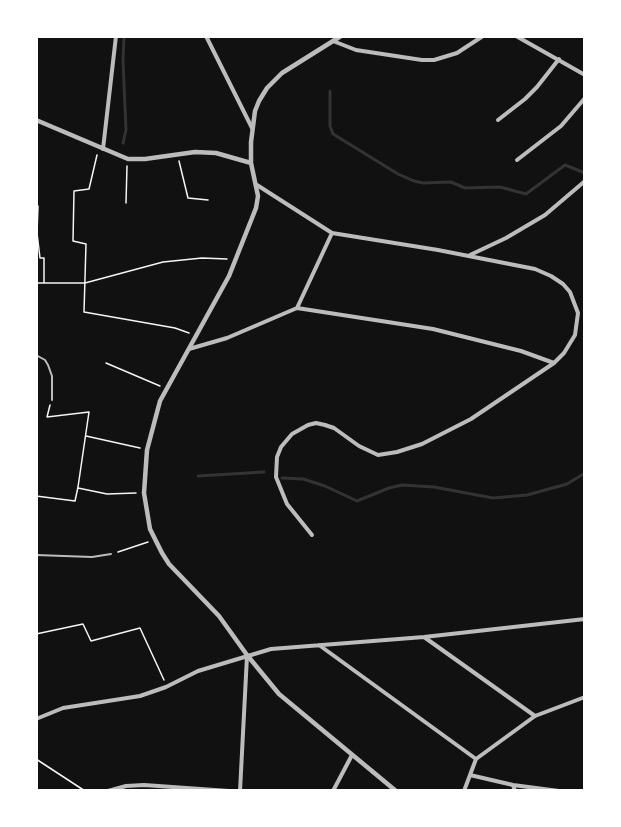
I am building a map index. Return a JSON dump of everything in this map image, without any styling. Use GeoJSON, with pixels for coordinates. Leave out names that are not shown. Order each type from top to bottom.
{"type":"FeatureCollection","features":[{"type":"Feature","properties":{"kind":"street"},"geometry":{"type":"LineString","coordinates":[[101,149],[116,36]]}},
{"type":"Feature","properties":{"kind":"street"},"geometry":{"type":"LineString","coordinates":[[216,36],[208,38],[252,128]]}},
{"type":"Feature","properties":{"kind":"street"},"geometry":{"type":"LineString","coordinates":[[341,36],[282,73],[267,88],[255,111],[251,163],[257,185],[256,208],[229,276],[166,388],[155,416],[147,450],[144,493],[147,519],[154,540],[170,564],[219,616],[279,694],[396,791]]}},
{"type":"Feature","properties":{"kind":"street"},"geometry":{"type":"LineString","coordinates":[[333,41],[357,50],[434,60],[457,53],[483,36]]}},
{"type":"Feature","properties":{"kind":"street"},"geometry":{"type":"LineString","coordinates":[[516,36],[585,75]]}},
{"type":"Feature","properties":{"kind":"street"},"geometry":{"type":"LineString","coordinates":[[498,120],[525,99],[559,59]]}},
{"type":"Feature","properties":{"kind":"street"},"geometry":{"type":"LineString","coordinates":[[517,160],[561,126],[585,98]]}},
{"type":"Feature","properties":{"kind":"street"},"geometry":{"type":"LineString","coordinates":[[36,120],[128,159],[216,153],[251,163]]}},
{"type":"Feature","properties":{"kind":"street"},"geometry":{"type":"LineString","coordinates":[[469,256],[545,215],[585,181]]}},
{"type":"Feature","properties":{"kind":"street"},"geometry":{"type":"LineString","coordinates":[[257,185],[332,233],[535,269],[563,284],[570,292],[578,313],[585,319]]}},
{"type":"Feature","properties":{"kind":"street"},"geometry":{"type":"LineString","coordinates":[[297,308],[332,233]]}},
{"type":"Feature","properties":{"kind":"street"},"geometry":{"type":"LineString","coordinates":[[188,349],[227,338],[297,308],[433,329],[521,351],[554,363]]}},
{"type":"Feature","properties":{"kind":"street"},"geometry":{"type":"LineString","coordinates":[[312,535],[286,504],[276,477],[277,457],[281,447],[292,434],[308,425],[316,423],[325,425],[334,428],[372,454],[383,455],[422,444],[471,419],[554,363],[564,353],[575,335],[578,313]]}},
{"type":"Feature","properties":{"kind":"street"},"geometry":{"type":"LineString","coordinates":[[36,719],[63,708],[140,696],[166,687],[198,671],[271,649],[424,637],[585,619]]}},
{"type":"Feature","properties":{"kind":"street"},"geometry":{"type":"LineString","coordinates":[[424,637],[535,716]]}},
{"type":"Feature","properties":{"kind":"street"},"geometry":{"type":"LineString","coordinates":[[318,644],[476,759]]}},
{"type":"Feature","properties":{"kind":"street"},"geometry":{"type":"LineString","coordinates":[[240,791],[247,655]]}},
{"type":"Feature","properties":{"kind":"street"},"geometry":{"type":"LineString","coordinates":[[464,791],[476,759],[535,716],[585,697]]}},
{"type":"Feature","properties":{"kind":"street"},"geometry":{"type":"LineString","coordinates":[[333,791],[352,755]]}},
{"type":"Feature","properties":{"kind":"street"},"geometry":{"type":"LineString","coordinates":[[470,774],[513,785],[559,791]]}},
{"type":"Feature","properties":{"kind":"street"},"geometry":{"type":"LineString","coordinates":[[513,785],[514,791]]}},
{"type":"Feature","properties":{"kind":"street"},"geometry":{"type":"LineString","coordinates":[[108,791],[126,786],[229,791]]}},
{"type":"Feature","properties":{"kind":"lane"},"geometry":{"type":"LineString","coordinates":[[36,356],[45,360],[52,376],[52,400]]}},
{"type":"Feature","properties":{"kind":"lane"},"geometry":{"type":"LineString","coordinates":[[36,555],[92,557],[111,554]]}},
{"type":"Feature","properties":{"kind":"path"},"geometry":{"type":"LineString","coordinates":[[101,149],[89,189],[74,191],[73,241],[86,244],[84,312],[175,328],[195,336]]}},
{"type":"Feature","properties":{"kind":"path"},"geometry":{"type":"LineString","coordinates":[[177,154],[188,198],[208,200]]}},
{"type":"Feature","properties":{"kind":"path"},"geometry":{"type":"LineString","coordinates":[[126,203],[128,159]]}},
{"type":"Feature","properties":{"kind":"path"},"geometry":{"type":"LineString","coordinates":[[36,207],[38,206],[37,233],[40,258],[44,258],[44,283]]}},
{"type":"Feature","properties":{"kind":"path"},"geometry":{"type":"LineString","coordinates":[[36,283],[85,283],[164,262],[202,258],[236,260]]}},
{"type":"Feature","properties":{"kind":"path"},"geometry":{"type":"LineString","coordinates":[[106,363],[166,388]]}},
{"type":"Feature","properties":{"kind":"path"},"geometry":{"type":"LineString","coordinates":[[36,496],[75,501],[78,487],[90,411],[47,417],[52,400]]}},
{"type":"Feature","properties":{"kind":"path"},"geometry":{"type":"LineString","coordinates":[[86,436],[147,450]]}},
{"type":"Feature","properties":{"kind":"path"},"geometry":{"type":"LineString","coordinates":[[78,487],[107,494],[144,493]]}},
{"type":"Feature","properties":{"kind":"path"},"geometry":{"type":"LineString","coordinates":[[111,554],[154,540]]}},
{"type":"Feature","properties":{"kind":"path"},"geometry":{"type":"LineString","coordinates":[[36,634],[83,624],[91,641],[140,628],[166,687]]}},
{"type":"Feature","properties":{"kind":"path"},"geometry":{"type":"LineString","coordinates":[[36,759],[85,791]]}},
{"type":"Feature","properties":{"kind":"waterway"},"geometry":{"type":"LineString","coordinates":[[123,143],[126,130],[124,36]]}},
{"type":"Feature","properties":{"kind":"waterway"},"geometry":{"type":"LineString","coordinates":[[330,91],[330,126],[333,134],[398,174],[414,181],[451,182],[465,188],[500,187],[526,194],[565,165],[585,173]]}},
{"type":"Feature","properties":{"kind":"waterway"},"geometry":{"type":"LineString","coordinates":[[198,476],[264,472]]}},
{"type":"Feature","properties":{"kind":"waterway"},"geometry":{"type":"LineString","coordinates":[[282,478],[303,479],[325,486],[357,501],[402,485],[434,487],[493,498],[527,495],[567,484],[585,473]]}}]}
